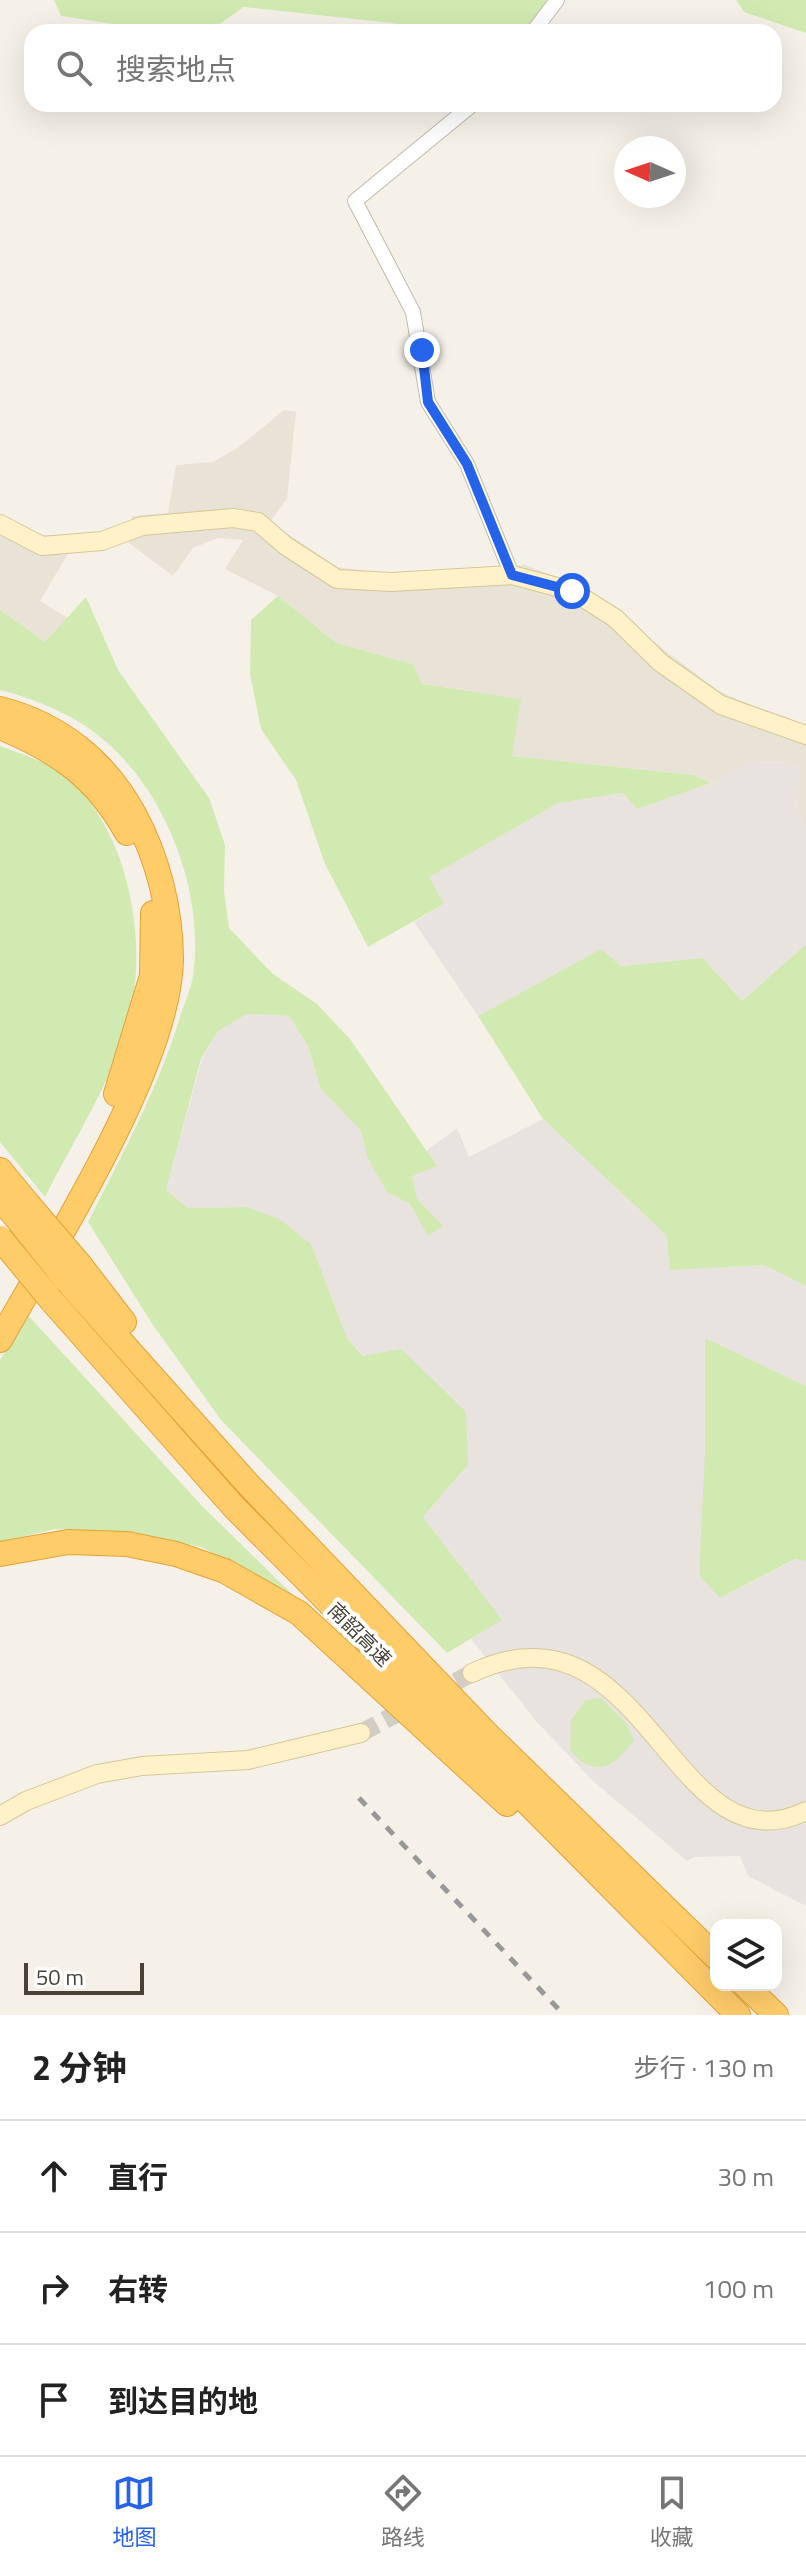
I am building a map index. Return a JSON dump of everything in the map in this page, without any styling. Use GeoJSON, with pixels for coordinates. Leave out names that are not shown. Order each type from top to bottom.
{"type":"FeatureCollection","features":[{"type":"Feature","properties":{"kind":"highway"},"geometry":{"type":"LineString","coordinates":[[0,709],[19,714],[74,742],[116,781],[145,834],[166,897],[171,961],[162,1017],[142,1070],[113,1134],[0,1340]]}},
{"type":"Feature","properties":{"kind":"highway"},"geometry":{"type":"LineString","coordinates":[[0,727],[39,743],[77,767],[114,810],[139,856],[153,915],[152,976],[117,1091],[76,1174],[0,1308]]}},
{"type":"Feature","properties":{"kind":"highway","name":"南韶高速"},"geometry":{"type":"LineString","coordinates":[[0,1170],[14,1207],[73,1272],[247,1483],[486,1733],[710,1951]]}},
{"type":"Feature","properties":{"kind":"highway","name":"南韶高速"},"geometry":{"type":"LineString","coordinates":[[0,1238],[233,1506],[737,2015]]}},
{"type":"Feature","properties":{"kind":"highway"},"geometry":{"type":"LineString","coordinates":[[0,1554],[68,1542],[127,1544],[176,1554],[225,1571],[299,1613],[737,2015]]}},
{"type":"Feature","properties":{"kind":"highway"},"geometry":{"type":"LineString","coordinates":[[751,1991],[776,2015]]}},
{"type":"Feature","properties":{"kind":"street"},"geometry":{"type":"LineString","coordinates":[[539,24],[557,0]]}},
{"type":"Feature","properties":{"kind":"street"},"geometry":{"type":"LineString","coordinates":[[463,112],[355,201],[413,312],[428,402],[467,464],[512,575]]}},
{"type":"Feature","properties":{"kind":"street"},"geometry":{"type":"LineString","coordinates":[[0,524],[42,546],[102,541],[142,526],[233,518],[258,522],[286,546],[337,579],[391,582],[512,575],[572,591],[615,618],[661,663],[721,705],[806,735]]}},
{"type":"Feature","properties":{"kind":"street"},"geometry":{"type":"LineString","coordinates":[[472,1673],[517,1657],[537,1655],[561,1660],[587,1671],[610,1688],[703,1792],[753,1820],[777,1820],[806,1811]]}},
{"type":"Feature","properties":{"kind":"street"},"geometry":{"type":"LineString","coordinates":[[0,1816],[26,1801],[97,1774],[142,1766],[248,1760],[361,1733]]}},
{"type":"Feature","properties":{"kind":"shaded area"},"geometry":{"type":"Polygon","coordinates":[[[284,410],[296,412],[287,499],[270,522],[337,567],[382,573],[525,565],[583,587],[718,691],[806,728],[806,826],[796,812],[800,763],[752,762],[711,783],[693,775],[511,756],[520,699],[422,684],[413,664],[336,643],[278,596],[225,569],[243,540],[218,538],[193,548],[173,576],[129,543],[132,516],[168,513],[176,465],[213,462],[239,447],[284,410]]]}},
{"type":"Feature","properties":{"kind":"shaded area"},"geometry":{"type":"Polygon","coordinates":[[[0,515],[29,535],[79,535],[40,601],[68,618],[45,642],[0,610],[0,515]]]}},
{"type":"Feature","properties":{"kind":"shaded area"},"geometry":{"type":"Polygon","coordinates":[[[752,762],[800,763],[796,812],[806,826],[806,944],[742,1001],[703,958],[621,966],[601,949],[478,1016],[414,922],[444,904],[428,877],[558,803],[623,793],[637,809],[711,783],[752,762]]]}},
{"type":"Feature","properties":{"kind":"shaded area"},"geometry":{"type":"Polygon","coordinates":[[[247,1014],[289,1016],[308,1046],[321,1089],[361,1131],[368,1156],[387,1192],[410,1204],[428,1235],[442,1226],[417,1199],[411,1175],[436,1166],[426,1151],[457,1128],[469,1157],[543,1119],[666,1235],[670,1269],[764,1265],[806,1286],[806,1386],[705,1338],[705,1453],[720,1598],[796,1559],[806,1561],[806,1906],[748,1876],[740,1856],[694,1857],[687,1861],[592,1780],[537,1722],[471,1639],[501,1620],[423,1517],[468,1465],[347,1338],[311,1245],[247,1207],[188,1208],[166,1190],[202,1059],[218,1031],[247,1014]]]}},
{"type":"Feature","properties":{"kind":"green space"},"geometry":{"type":"Polygon","coordinates":[[[54,0],[557,0],[539,24],[400,24],[244,7],[220,24],[114,24],[61,16],[54,0]]]}},
{"type":"Feature","properties":{"kind":"green space"},"geometry":{"type":"Polygon","coordinates":[[[736,0],[806,0],[806,33],[782,24],[744,12],[736,0]]]}},
{"type":"Feature","properties":{"kind":"green space"},"geometry":{"type":"Polygon","coordinates":[[[278,596],[336,643],[413,664],[422,684],[521,699],[512,756],[693,775],[711,783],[637,809],[623,793],[558,803],[429,877],[444,904],[368,947],[325,864],[296,780],[261,729],[250,674],[251,620],[278,596]]]}},
{"type":"Feature","properties":{"kind":"green space"},"geometry":{"type":"Polygon","coordinates":[[[86,597],[118,670],[209,798],[225,845],[224,891],[229,928],[273,974],[317,1004],[350,1039],[437,1166],[412,1176],[417,1199],[443,1226],[428,1236],[410,1204],[387,1192],[367,1156],[361,1131],[321,1089],[308,1046],[289,1016],[247,1014],[218,1031],[201,1059],[166,1190],[188,1208],[247,1207],[279,1219],[311,1244],[347,1338],[363,1356],[401,1349],[466,1412],[468,1465],[423,1517],[502,1620],[447,1653],[221,1420],[153,1325],[88,1222],[161,1070],[191,986],[195,944],[193,911],[176,844],[144,784],[123,758],[89,728],[52,708],[0,690],[0,610],[45,642],[86,597]]]}},
{"type":"Feature","properties":{"kind":"green space"},"geometry":{"type":"Polygon","coordinates":[[[0,746],[51,767],[66,777],[87,799],[105,825],[118,855],[134,920],[135,984],[123,1038],[93,1108],[45,1197],[0,1142],[0,746]]]}},
{"type":"Feature","properties":{"kind":"green space"},"geometry":{"type":"Polygon","coordinates":[[[806,944],[806,1286],[764,1265],[670,1270],[666,1235],[543,1119],[478,1016],[601,949],[621,966],[703,958],[742,1001],[806,944]]]}},
{"type":"Feature","properties":{"kind":"green space"},"geometry":{"type":"Polygon","coordinates":[[[27,1314],[202,1506],[294,1596],[201,1547],[132,1532],[55,1529],[0,1542],[0,1360],[27,1314]]]}},
{"type":"Feature","properties":{"kind":"green space"},"geometry":{"type":"Polygon","coordinates":[[[705,1338],[806,1386],[806,1561],[795,1559],[720,1598],[699,1575],[705,1453],[705,1338]]]}},
{"type":"Feature","properties":{"kind":"green space"},"geometry":{"type":"Polygon","coordinates":[[[601,1698],[626,1723],[634,1740],[612,1763],[596,1767],[588,1765],[570,1750],[571,1721],[585,1700],[601,1698]]]}},
{"type":"Feature","properties":{"kind":"tunnel"},"geometry":{"type":"LineString","coordinates":[[361,1733],[472,1673]]}},
{"type":"Feature","properties":{"kind":"railway"},"geometry":{"type":"LineString","coordinates":[[359,1798],[564,2015]]}},
{"type":"Feature","properties":{"kind":"route"},"geometry":{"type":"LineString","coordinates":[[422,350],[428,402],[467,464],[512,575],[572,591]]}}]}
